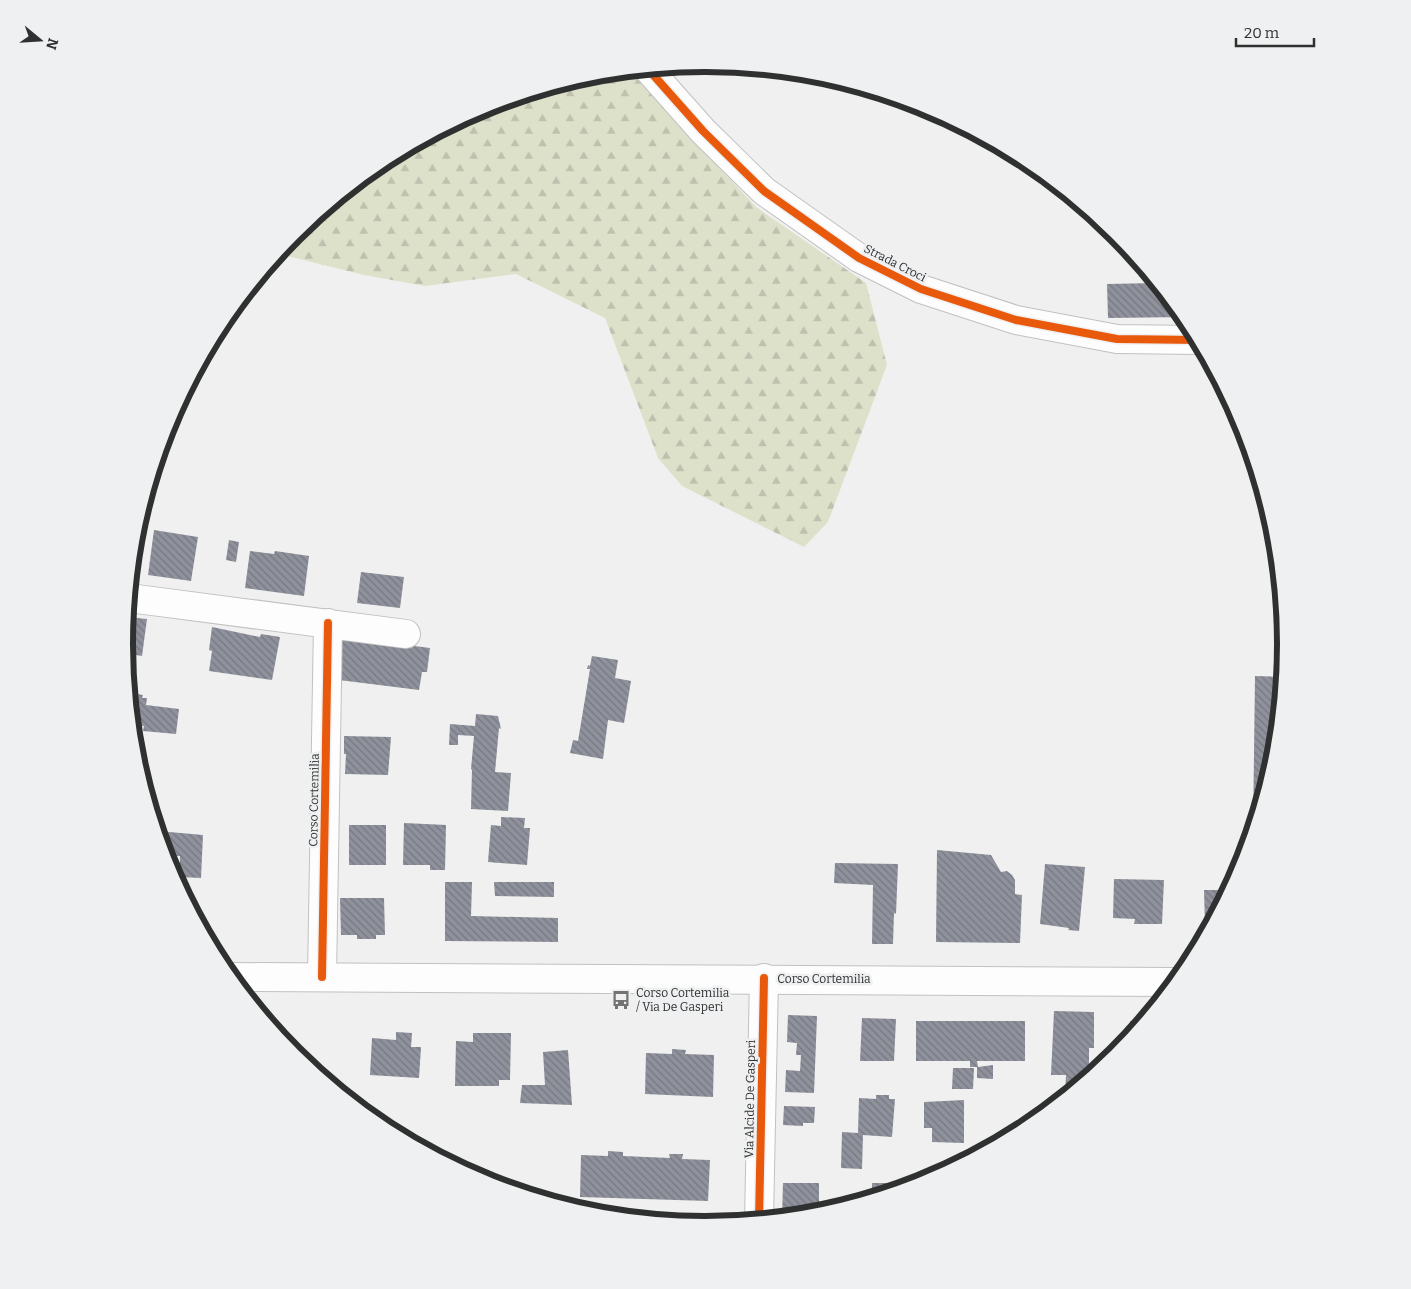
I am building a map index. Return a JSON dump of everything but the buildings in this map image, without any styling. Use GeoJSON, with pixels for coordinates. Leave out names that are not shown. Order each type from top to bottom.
{"type":"FeatureCollection","features":[{"type":"Feature","properties":{"kind":"street","name":"Strada Croci"},"geometry":{"type":"LineString","coordinates":[[653,75],[703,131],[764,191],[859,258],[921,289],[1016,320],[1117,339],[1189,340]]}},
{"type":"Feature","properties":{"kind":"street"},"geometry":{"type":"LineString","coordinates":[[136,599],[406,634]]}},
{"type":"Feature","properties":{"kind":"street","name":"Corso Cortemilia"},"geometry":{"type":"LineString","coordinates":[[322,976],[328,623]]}},
{"type":"Feature","properties":{"kind":"street","name":"Corso Cortemilia"},"geometry":{"type":"LineString","coordinates":[[241,977],[764,978],[1164,986]]}},
{"type":"Feature","properties":{"kind":"street","name":"Via Alcide De Gasperi"},"geometry":{"type":"LineString","coordinates":[[759,1214],[764,978]]}},
{"type":"Feature","properties":{"kind":"green space"},"geometry":{"type":"Polygon","coordinates":[[[635,77],[756,207],[866,283],[887,365],[828,522],[804,547],[682,486],[658,458],[605,318],[516,274],[425,286],[364,275],[286,256],[328,214],[357,191],[420,149],[453,131],[487,116],[557,92],[594,83],[635,77]]]}},
{"type":"Feature","properties":{"kind":"cycle path"},"geometry":{"type":"LineString","coordinates":[[653,75],[703,131],[764,191],[859,258],[921,289],[1016,320],[1117,339],[1189,340]]}},
{"type":"Feature","properties":{"kind":"cycle path"},"geometry":{"type":"LineString","coordinates":[[322,977],[328,623]]}},
{"type":"Feature","properties":{"kind":"cycle path"},"geometry":{"type":"LineString","coordinates":[[759,1214],[764,978]]}},
{"type":"Feature","properties":{"kind":"place","name":"Corso Cortemilia / Via De Gasperi"},"geometry":{"type":"Point","coordinates":[621,1000]}}]}
